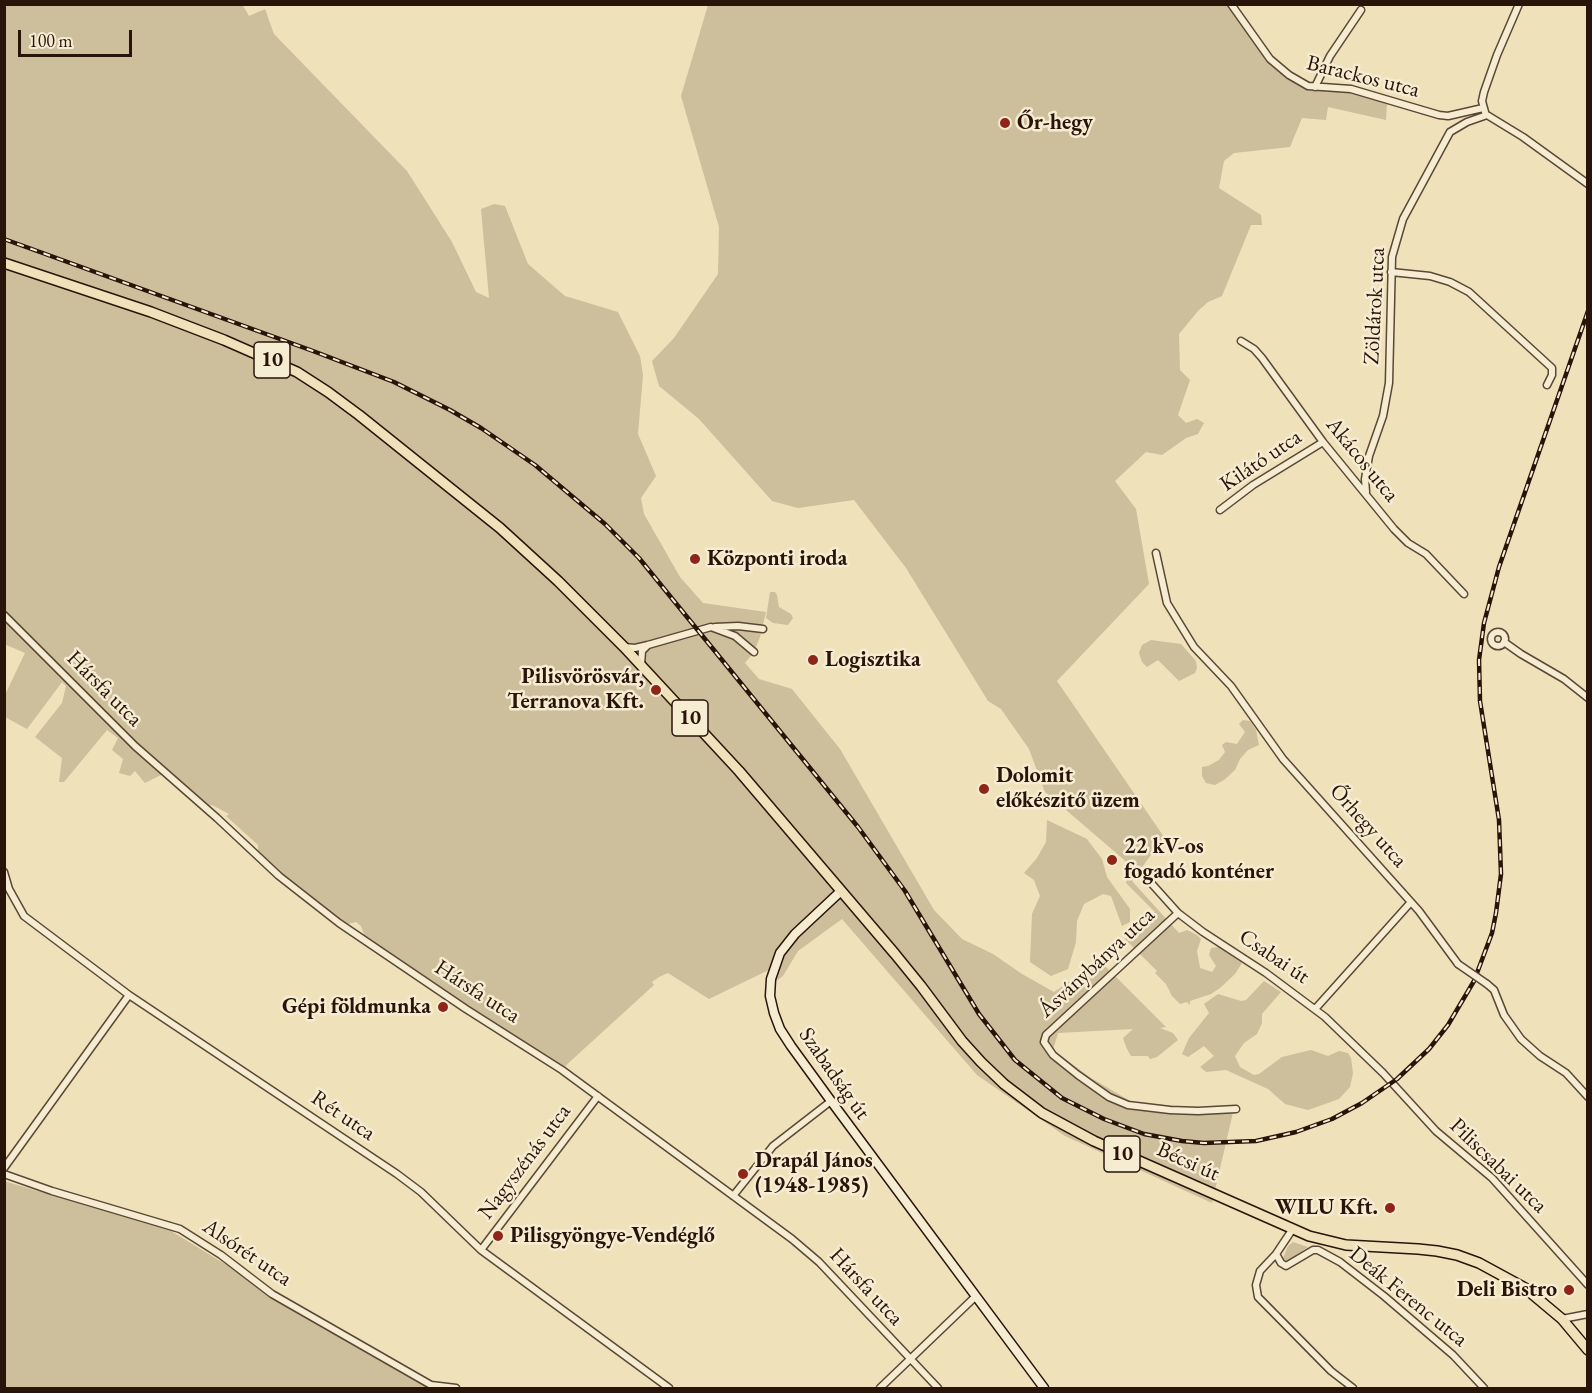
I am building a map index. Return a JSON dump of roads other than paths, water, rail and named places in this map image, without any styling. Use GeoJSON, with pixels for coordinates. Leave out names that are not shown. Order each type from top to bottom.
{"type":"FeatureCollection","features":[{"type":"Feature","properties":{"kind":"main road","name":"10"},"geometry":{"type":"LineString","coordinates":[[4,263],[152,312],[224,340],[297,372],[359,415],[501,528],[558,581],[624,647],[739,771],[842,891]]}},
{"type":"Feature","properties":{"kind":"main road","name":"Szabadság út"},"geometry":{"type":"LineString","coordinates":[[842,891],[791,939],[780,953],[771,979],[770,996],[780,1029],[1044,1389]]}},
{"type":"Feature","properties":{"kind":"main road","name":"Bécsi út"},"geometry":{"type":"LineString","coordinates":[[842,891],[921,986],[962,1041],[981,1062],[1042,1113],[1085,1137],[1292,1230],[1326,1242],[1418,1248],[1457,1255],[1505,1276],[1525,1288],[1562,1319],[1587,1350]]}},
{"type":"Feature","properties":{"kind":"street","name":"Barackos utca"},"geometry":{"type":"LineString","coordinates":[[1231,4],[1270,59],[1289,75],[1308,86],[1351,89],[1439,115],[1448,116],[1483,108]]}},
{"type":"Feature","properties":{"kind":"street"},"geometry":{"type":"LineString","coordinates":[[1519,4],[1484,92],[1483,108],[1487,115],[1523,137],[1587,184]]}},
{"type":"Feature","properties":{"kind":"street"},"geometry":{"type":"LineString","coordinates":[[1315,87],[1330,56],[1361,10]]}},
{"type":"Feature","properties":{"kind":"street","name":"Zöldárok utca"},"geometry":{"type":"LineString","coordinates":[[1365,492],[1366,469],[1383,416],[1389,382],[1392,257],[1403,219],[1450,132],[1467,122],[1487,115]]}},
{"type":"Feature","properties":{"kind":"street"},"geometry":{"type":"LineString","coordinates":[[1391,272],[1430,276],[1450,282],[1468,292],[1552,368],[1552,375],[1547,385]]}},
{"type":"Feature","properties":{"kind":"street","name":"Akácos utca"},"geometry":{"type":"LineString","coordinates":[[1241,341],[1254,349],[1262,358],[1323,442],[1394,529],[1408,543],[1426,554],[1464,594]]}},
{"type":"Feature","properties":{"kind":"street","name":"Kilátó utca"},"geometry":{"type":"LineString","coordinates":[[1221,510],[1253,485],[1323,442]]}},
{"type":"Feature","properties":{"kind":"street","name":"Őrhegy utca"},"geometry":{"type":"LineString","coordinates":[[1156,553],[1167,603],[1194,647],[1231,686],[1283,759],[1412,902],[1458,964],[1494,990],[1503,1015],[1521,1039],[1540,1056],[1566,1073],[1587,1097]]}},
{"type":"Feature","properties":{"kind":"street","name":"Hársfa utca"},"geometry":{"type":"LineString","coordinates":[[4,615],[135,746],[279,876],[339,923],[598,1096],[806,1250],[938,1389]]}},
{"type":"Feature","properties":{"kind":"street"},"geometry":{"type":"LineString","coordinates":[[624,647],[635,648],[711,627],[738,626],[763,629]]}},
{"type":"Feature","properties":{"kind":"street"},"geometry":{"type":"LineString","coordinates":[[711,627],[735,636],[754,652]]}},
{"type":"Feature","properties":{"kind":"street"},"geometry":{"type":"LineString","coordinates":[[1504,642],[1564,679],[1587,698]]}},
{"type":"Feature","properties":{"kind":"street"},"geometry":{"type":"LineString","coordinates":[[640,665],[642,651],[648,645]]}},
{"type":"Feature","properties":{"kind":"street","name":"Rét utca"},"geometry":{"type":"LineString","coordinates":[[4,872],[9,889],[24,916],[129,995],[397,1174],[421,1192],[481,1250],[669,1389]]}},
{"type":"Feature","properties":{"kind":"street","name":"Csabai út"},"geometry":{"type":"LineString","coordinates":[[1143,874],[1178,913],[1316,1008],[1383,1073]]}},
{"type":"Feature","properties":{"kind":"street"},"geometry":{"type":"LineString","coordinates":[[1316,1008],[1412,902]]}},
{"type":"Feature","properties":{"kind":"street","name":"Ásványbánya utca"},"geometry":{"type":"LineString","coordinates":[[1178,913],[1046,1035],[1044,1042],[1053,1055],[1078,1076],[1109,1097],[1128,1105],[1189,1111],[1236,1109]]}},
{"type":"Feature","properties":{"kind":"street"},"geometry":{"type":"LineString","coordinates":[[4,1168],[129,995]]}},
{"type":"Feature","properties":{"kind":"street","name":"Piliscsabai utca"},"geometry":{"type":"LineString","coordinates":[[1383,1073],[1436,1131],[1505,1192],[1587,1285]]}},
{"type":"Feature","properties":{"kind":"street","name":"Nagyszénás utca"},"geometry":{"type":"LineString","coordinates":[[481,1250],[598,1096]]}},
{"type":"Feature","properties":{"kind":"street"},"geometry":{"type":"LineString","coordinates":[[733,1196],[772,1146],[831,1101]]}},
{"type":"Feature","properties":{"kind":"street","name":"Alsórét utca"},"geometry":{"type":"LineString","coordinates":[[4,1174],[52,1191],[180,1229],[221,1255],[272,1294],[431,1385],[456,1389]]}},
{"type":"Feature","properties":{"kind":"street"},"geometry":{"type":"LineString","coordinates":[[1292,1230],[1258,1276],[1256,1285],[1258,1297],[1331,1371],[1353,1389]]}},
{"type":"Feature","properties":{"kind":"street","name":"Deák Ferenc utca"},"geometry":{"type":"LineString","coordinates":[[1276,1254],[1281,1263],[1286,1266],[1313,1250],[1340,1262],[1444,1347],[1484,1389]]}},
{"type":"Feature","properties":{"kind":"street"},"geometry":{"type":"LineString","coordinates":[[880,1389],[976,1296]]}},
{"type":"Feature","properties":{"kind":"street"},"geometry":{"type":"LineString","coordinates":[[1562,1319],[1587,1314]]}},
{"type":"Feature","properties":{"kind":"railway"},"geometry":{"type":"LineString","coordinates":[[4,239],[394,382],[481,428],[535,465],[605,524],[639,558],[858,827],[905,891],[979,1014],[1015,1060],[1062,1098],[1104,1119],[1144,1134],[1204,1143],[1256,1141],[1296,1132],[1332,1119],[1362,1103],[1397,1079],[1429,1049],[1448,1025],[1474,981],[1492,933],[1501,874],[1499,820],[1480,701],[1479,660],[1484,623],[1499,567],[1588,311]]}},
{"type":"Feature","properties":{"kind":"place","name":"Őr-hegy"},"geometry":{"type":"Point","coordinates":[1005,123]}},
{"type":"Feature","properties":{"kind":"place","name":"Központi iroda"},"geometry":{"type":"Point","coordinates":[695,559]}},
{"type":"Feature","properties":{"kind":"place","name":"Logisztika"},"geometry":{"type":"Point","coordinates":[813,660]}},
{"type":"Feature","properties":{"kind":"place","name":"Pilisvörösvár, Terranova Kft."},"geometry":{"type":"Point","coordinates":[656,690]}},
{"type":"Feature","properties":{"kind":"place","name":"Dolomit előkészitő üzem"},"geometry":{"type":"Point","coordinates":[984,789]}},
{"type":"Feature","properties":{"kind":"place","name":"22 kV-os fogadó konténer"},"geometry":{"type":"Point","coordinates":[1112,860]}},
{"type":"Feature","properties":{"kind":"place","name":"Gépi földmunka"},"geometry":{"type":"Point","coordinates":[443,1007]}},
{"type":"Feature","properties":{"kind":"place","name":"Drapál János (1948-1985)"},"geometry":{"type":"Point","coordinates":[743,1174]}},
{"type":"Feature","properties":{"kind":"place","name":"WILU Kft."},"geometry":{"type":"Point","coordinates":[1390,1208]}},
{"type":"Feature","properties":{"kind":"place","name":"Pilisgyöngye-Vendéglő"},"geometry":{"type":"Point","coordinates":[498,1236]}},
{"type":"Feature","properties":{"kind":"place","name":"Deli Bistro"},"geometry":{"type":"Point","coordinates":[1569,1290]}}]}
